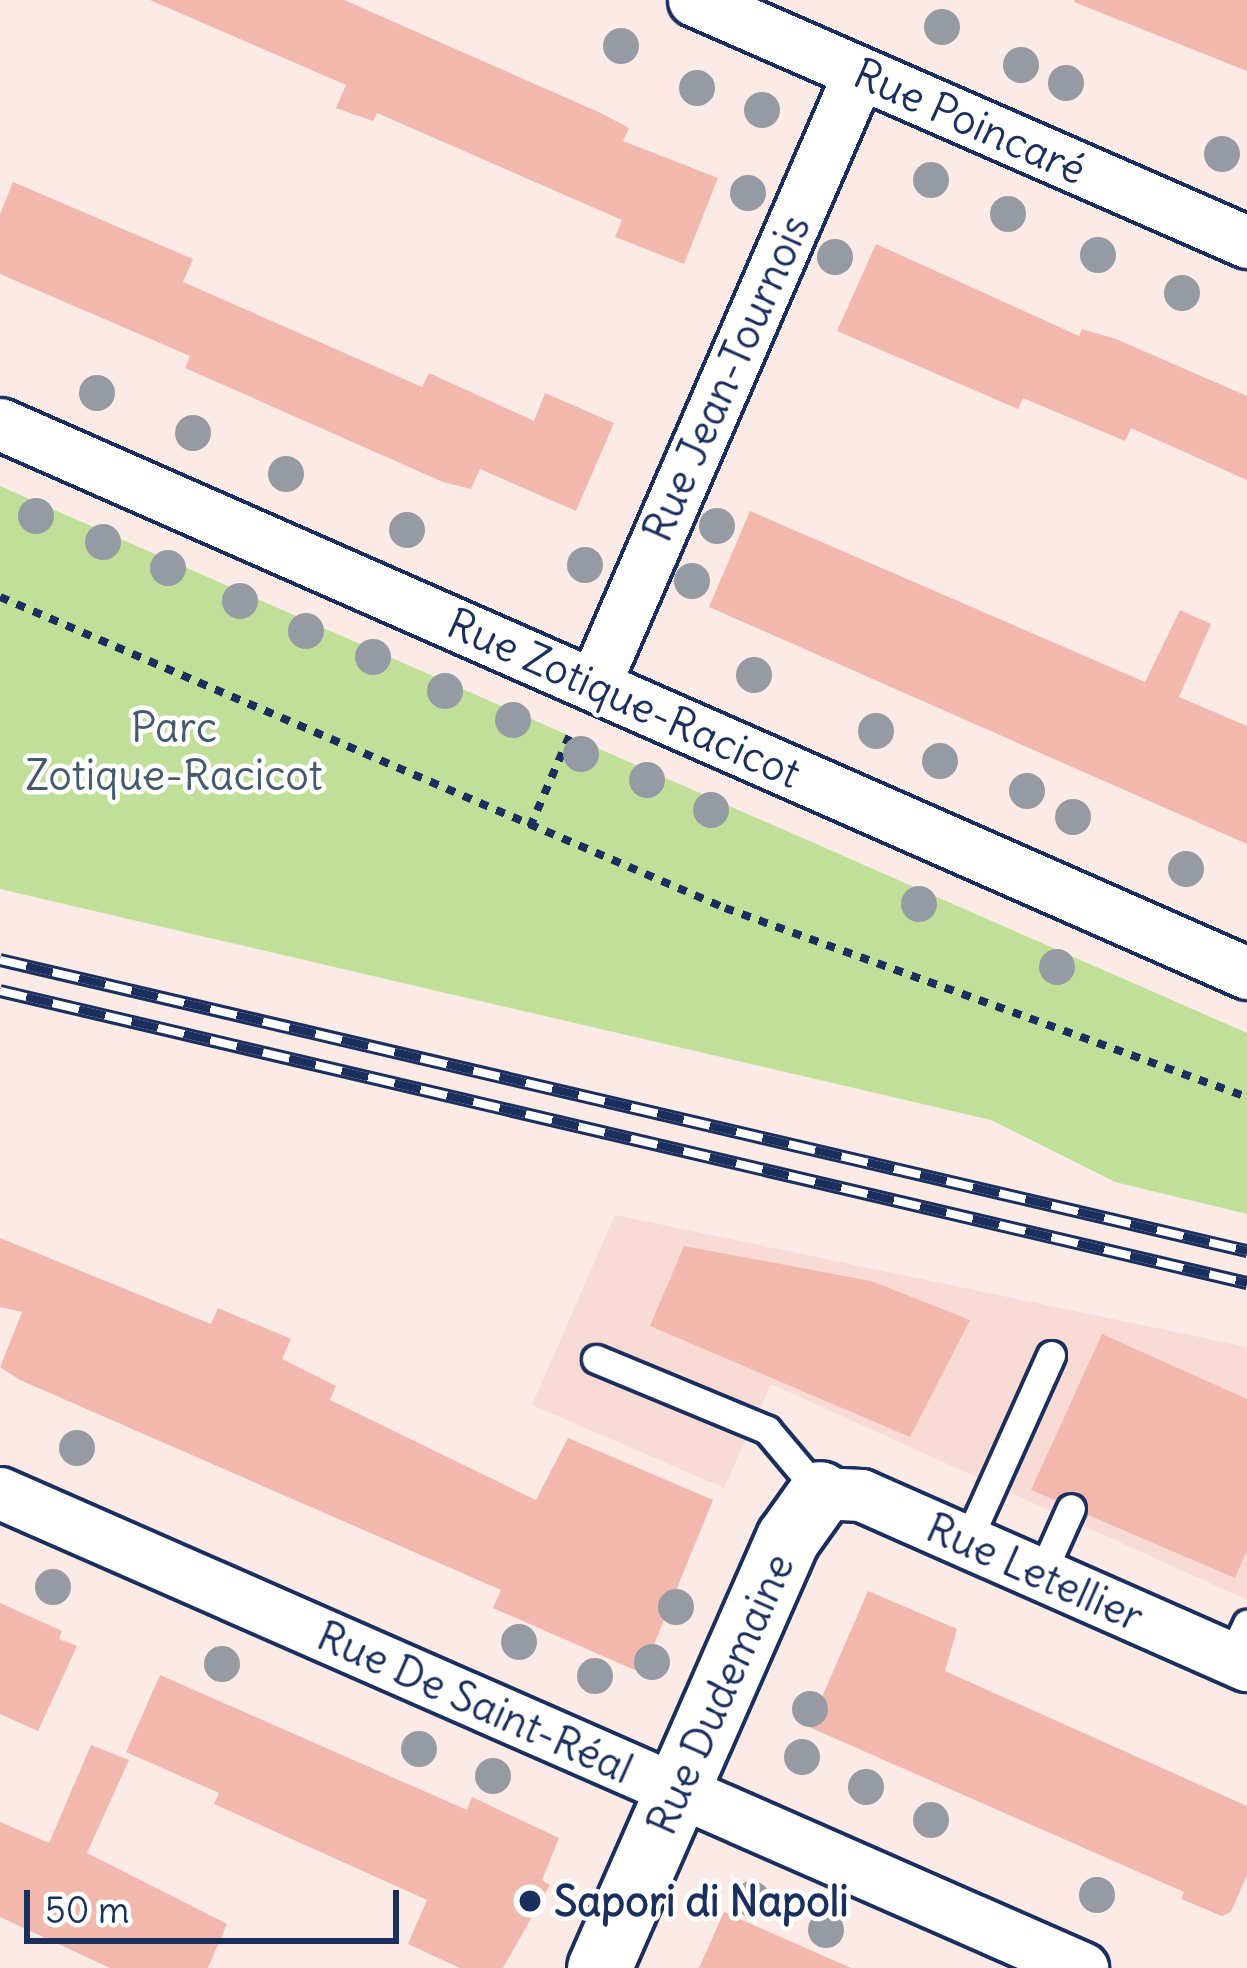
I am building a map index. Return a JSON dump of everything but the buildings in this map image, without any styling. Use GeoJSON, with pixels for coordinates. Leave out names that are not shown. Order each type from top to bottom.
{"type":"FeatureCollection","features":[{"type":"Feature","properties":{"kind":"street","name":"Rue Poincaré"},"geometry":{"type":"LineString","coordinates":[[694,0],[1247,242]]}},
{"type":"Feature","properties":{"kind":"street","name":"Rue Jean-Tournois"},"geometry":{"type":"LineString","coordinates":[[594,685],[860,73]]}},
{"type":"Feature","properties":{"kind":"street","name":"Rue Zotique-Racicot"},"geometry":{"type":"LineString","coordinates":[[0,424],[1247,973]]}},
{"type":"Feature","properties":{"kind":"street","name":"Rue Letellier"},"geometry":{"type":"LineString","coordinates":[[820,1492],[861,1495],[1041,1575],[1242,1649]]}},
{"type":"Feature","properties":{"kind":"street","name":"Rue Dudemaine"},"geometry":{"type":"LineString","coordinates":[[599,1968],[796,1522],[820,1492]]}},
{"type":"Feature","properties":{"kind":"street","name":"Rue De Saint-Réal"},"geometry":{"type":"LineString","coordinates":[[0,1493],[1082,1968]]}},
{"type":"Feature","properties":{"kind":"lane"},"geometry":{"type":"LineString","coordinates":[[967,1542],[1051,1355]]}},
{"type":"Feature","properties":{"kind":"lane"},"geometry":{"type":"LineString","coordinates":[[596,1359],[767,1430],[820,1492]]}},
{"type":"Feature","properties":{"kind":"lane"},"geometry":{"type":"LineString","coordinates":[[1041,1575],[1071,1508]]}},
{"type":"Feature","properties":{"kind":"path"},"geometry":{"type":"LineString","coordinates":[[0,597],[530,827],[834,951],[1247,1096]]}},
{"type":"Feature","properties":{"kind":"path"},"geometry":{"type":"LineString","coordinates":[[530,827],[572,730]]}},
{"type":"Feature","properties":{"kind":"shaded area"},"geometry":{"type":"Polygon","coordinates":[[[615,1215],[1247,1347],[1247,1600],[771,1384],[724,1488],[532,1405],[615,1215]]]}},
{"type":"Feature","properties":{"kind":"green space","name":"Parc Zotique-Racicot"},"geometry":{"type":"Polygon","coordinates":[[[0,486],[1247,1033],[1247,1214],[1115,1182],[991,1120],[0,889],[0,486]]]}},
{"type":"Feature","properties":{"kind":"railway"},"geometry":{"type":"LineString","coordinates":[[0,960],[1247,1251]]}},
{"type":"Feature","properties":{"kind":"railway"},"geometry":{"type":"LineString","coordinates":[[0,991],[1247,1283]]}},
{"type":"Feature","properties":{"kind":"place","name":"Sapori di Napoli"},"geometry":{"type":"Point","coordinates":[530,1901]}}]}
